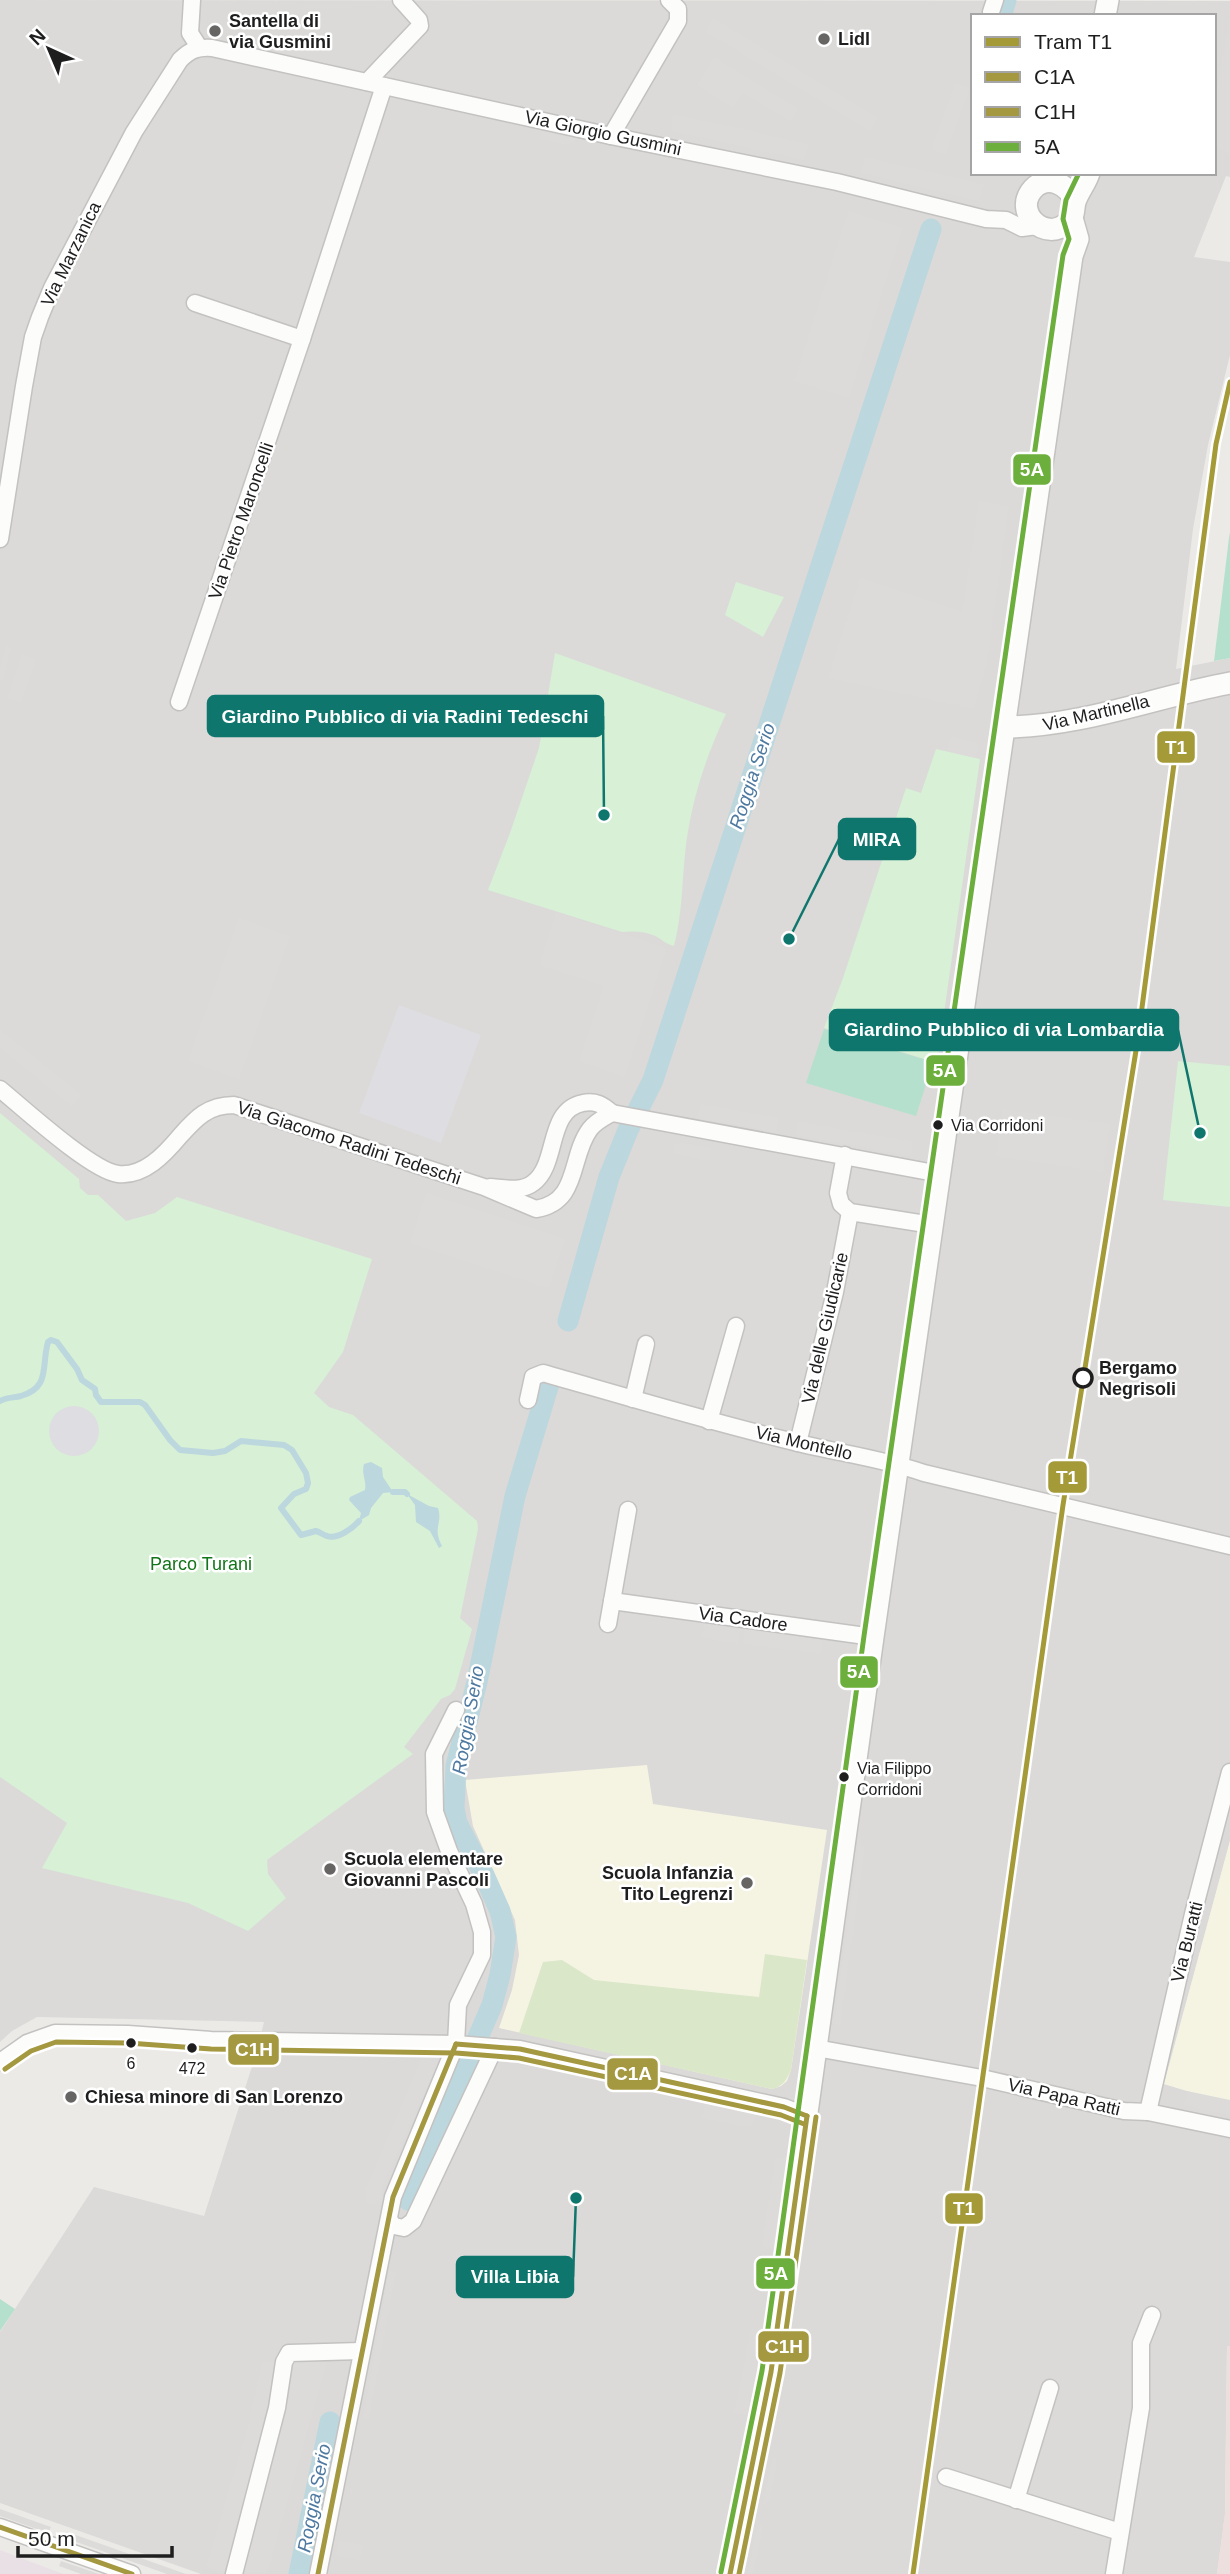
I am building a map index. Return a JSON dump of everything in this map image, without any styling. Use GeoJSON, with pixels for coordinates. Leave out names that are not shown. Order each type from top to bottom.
{"type":"FeatureCollection","features":[{"type":"Feature","properties":{"kind":"street"},"geometry":{"type":"LineString","coordinates":[[192,0],[190,33],[199,47]]}},
{"type":"Feature","properties":{"kind":"street"},"geometry":{"type":"LineString","coordinates":[[367,82],[420,26],[419,20],[401,0]]}},
{"type":"Feature","properties":{"kind":"street"},"geometry":{"type":"LineString","coordinates":[[611,136],[678,21],[678,9],[669,0]]}},
{"type":"Feature","properties":{"kind":"street","name":"Via Giorgio Gusmini"},"geometry":{"type":"LineString","coordinates":[[199,47],[837,182],[986,219],[1006,220],[1022,228],[1045,228]]}},
{"type":"Feature","properties":{"kind":"street","name":"Via Marzanica"},"geometry":{"type":"LineString","coordinates":[[0,539],[33,337],[48,298],[134,132],[180,60],[189,51],[199,47]]}},
{"type":"Feature","properties":{"kind":"street","name":"Via Pietro Maroncelli"},"geometry":{"type":"LineString","coordinates":[[179,702],[384,86]]}},
{"type":"Feature","properties":{"kind":"street"},"geometry":{"type":"LineString","coordinates":[[1045,228],[1067,224],[1088,175]]}},
{"type":"Feature","properties":{"kind":"street"},"geometry":{"type":"LineString","coordinates":[[730,2574],[771,2372],[1003,727],[1072,256],[1078,239],[1068,189],[1058,177],[1039,185],[1006,220]]}},
{"type":"Feature","properties":{"kind":"street"},"geometry":{"type":"LineString","coordinates":[[1028,197],[1028,212],[1059,246],[1072,256]]}},
{"type":"Feature","properties":{"kind":"street"},"geometry":{"type":"LineString","coordinates":[[195,303],[302,339]]}},
{"type":"Feature","properties":{"kind":"street","name":"Via Martinella"},"geometry":{"type":"LineString","coordinates":[[1003,727],[1037,727],[1071,721],[1230,683]]}},
{"type":"Feature","properties":{"kind":"street","name":"Via Giacomo Radini Tedeschi"},"geometry":{"type":"LineString","coordinates":[[0,1089],[94,1165],[117,1174],[134,1173],[152,1165],[201,1115],[218,1105],[233,1105],[484,1187],[536,1209],[556,1202],[564,1194],[588,1131],[599,1120],[621,1114]]}},
{"type":"Feature","properties":{"kind":"street","name":"Via Giacomo Radini Tedeschi"},"geometry":{"type":"LineString","coordinates":[[484,1187],[523,1188],[537,1180],[561,1117],[579,1103],[594,1102],[621,1114]]}},
{"type":"Feature","properties":{"kind":"street"},"geometry":{"type":"LineString","coordinates":[[621,1114],[940,1174]]}},
{"type":"Feature","properties":{"kind":"street","name":"Via delle Giudicarie"},"geometry":{"type":"LineString","coordinates":[[798,1443],[835,1292],[850,1212],[841,1204],[838,1193],[845,1155]]}},
{"type":"Feature","properties":{"kind":"street"},"geometry":{"type":"LineString","coordinates":[[850,1212],[932,1225]]}},
{"type":"Feature","properties":{"kind":"street"},"geometry":{"type":"LineString","coordinates":[[709,1421],[736,1326]]}},
{"type":"Feature","properties":{"kind":"street"},"geometry":{"type":"LineString","coordinates":[[633,1399],[646,1344]]}},
{"type":"Feature","properties":{"kind":"street","name":"Via Montello"},"geometry":{"type":"LineString","coordinates":[[528,1400],[533,1377],[543,1373],[709,1421],[899,1464],[924,1473],[1230,1546]]}},
{"type":"Feature","properties":{"kind":"street"},"geometry":{"type":"LineString","coordinates":[[608,1624],[628,1510]]}},
{"type":"Feature","properties":{"kind":"street","name":"Via Cadore"},"geometry":{"type":"LineString","coordinates":[[612,1601],[873,1637]]}},
{"type":"Feature","properties":{"kind":"street"},"geometry":{"type":"LineString","coordinates":[[318,2574],[393,2197],[456,2044],[458,2005],[482,1955],[482,1932],[474,1904],[449,1851],[435,1812],[434,1754],[456,1710]]}},
{"type":"Feature","properties":{"kind":"street","name":"Via Buratti"},"geometry":{"type":"LineString","coordinates":[[1148,2112],[1193,1914],[1230,1772]]}},
{"type":"Feature","properties":{"kind":"street"},"geometry":{"type":"LineString","coordinates":[[0,2062],[27,2043],[55,2033],[128,2034],[211,2040],[456,2044],[520,2049],[784,2107],[807,2116]]}},
{"type":"Feature","properties":{"kind":"street"},"geometry":{"type":"LineString","coordinates":[[390,2221],[394,2226],[404,2228],[413,2221],[491,2047]]}},
{"type":"Feature","properties":{"kind":"street","name":"Via Papa Ratti"},"geometry":{"type":"LineString","coordinates":[[816,2048],[975,2077],[1124,2111],[1148,2112],[1230,2129]]}},
{"type":"Feature","properties":{"kind":"street"},"geometry":{"type":"LineString","coordinates":[[1114,2574],[1141,2408],[1141,2343],[1152,2315]]}},
{"type":"Feature","properties":{"kind":"street"},"geometry":{"type":"LineString","coordinates":[[234,2574],[277,2408],[284,2362],[289,2353],[361,2351]]}},
{"type":"Feature","properties":{"kind":"street"},"geometry":{"type":"LineString","coordinates":[[1016,2500],[1050,2388]]}},
{"type":"Feature","properties":{"kind":"street"},"geometry":{"type":"LineString","coordinates":[[946,2477],[1121,2532]]}},
{"type":"Feature","properties":{"kind":"street"},"geometry":{"type":"LineString","coordinates":[[0,2527],[132,2574]]}},
{"type":"Feature","properties":{"kind":"shaded area"},"geometry":{"type":"Polygon","coordinates":[[[0,0],[1230,1],[1230,177],[1226,176],[1194,257],[1230,262],[1230,355],[1208,445],[1193,529],[1176,669],[1230,658],[1230,1841],[1164,2084],[1230,2104],[1230,2346],[1227,2346],[1225,2514],[1217,2574],[201,2574],[0,2503],[0,2332],[94,2187],[204,2216],[264,2022],[37,2017],[12,2031],[0,2042],[0,0]]]}},
{"type":"Feature","properties":{"kind":"shaded area"},"geometry":{"type":"Polygon","coordinates":[[[1230,15],[1230,155],[1216,146],[1216,94],[1230,15]]]}},
{"type":"Feature","properties":{"kind":"shaded area"},"geometry":{"type":"Polygon","coordinates":[[[713,18],[878,118],[870,131],[705,31],[713,18]]]}},
{"type":"Feature","properties":{"kind":"shaded area"},"geometry":{"type":"Polygon","coordinates":[[[714,57],[798,109],[790,121],[743,93],[733,108],[697,85],[714,57]]]}},
{"type":"Feature","properties":{"kind":"shaded area"},"geometry":{"type":"Polygon","coordinates":[[[955,83],[970,88],[946,154],[931,149],[955,83]]]}},
{"type":"Feature","properties":{"kind":"shaded area"},"geometry":{"type":"Polygon","coordinates":[[[673,114],[809,144],[804,160],[671,131],[673,114]]]}},
{"type":"Feature","properties":{"kind":"shaded area"},"geometry":{"type":"Polygon","coordinates":[[[542,131],[577,139],[568,145],[540,139],[542,131]]]}},
{"type":"Feature","properties":{"kind":"shaded area"},"geometry":{"type":"Polygon","coordinates":[[[865,157],[984,184],[980,201],[861,173],[865,157]]]}},
{"type":"Feature","properties":{"kind":"shaded area"},"geometry":{"type":"Polygon","coordinates":[[[848,211],[903,228],[849,398],[794,381],[848,211]]]}},
{"type":"Feature","properties":{"kind":"shaded area"},"geometry":{"type":"Polygon","coordinates":[[[979,501],[1009,506],[987,662],[974,709],[828,678],[860,578],[962,612],[979,501]]]}},
{"type":"Feature","properties":{"kind":"shaded area"},"geometry":{"type":"Polygon","coordinates":[[[6,646],[11,648],[1,686],[0,668],[6,646]]]}},
{"type":"Feature","properties":{"kind":"shaded area"},"geometry":{"type":"Polygon","coordinates":[[[22,654],[36,660],[21,703],[7,698],[22,654]]]}},
{"type":"Feature","properties":{"kind":"shaded area"},"geometry":{"type":"Polygon","coordinates":[[[951,736],[978,743],[976,758],[947,751],[951,736]]]}},
{"type":"Feature","properties":{"kind":"shaded area"},"geometry":{"type":"Polygon","coordinates":[[[556,912],[667,948],[625,1077],[579,1061],[604,986],[539,965],[556,912]]]}},
{"type":"Feature","properties":{"kind":"shaded area"},"geometry":{"type":"Polygon","coordinates":[[[239,918],[290,936],[239,1079],[188,1061],[239,918]]]}},
{"type":"Feature","properties":{"kind":"shaded area"},"geometry":{"type":"Polygon","coordinates":[[[399,1005],[481,1035],[441,1143],[359,1113],[399,1005]]]}},
{"type":"Feature","properties":{"kind":"shaded area"},"geometry":{"type":"Polygon","coordinates":[[[0,1029],[82,1095],[72,1107],[0,1048],[0,1029]]]}},
{"type":"Feature","properties":{"kind":"shaded area"},"geometry":{"type":"Polygon","coordinates":[[[701,1104],[778,1118],[776,1132],[697,1118],[701,1104]]]}},
{"type":"Feature","properties":{"kind":"shaded area"},"geometry":{"type":"Polygon","coordinates":[[[1003,1109],[1110,1124],[1103,1172],[996,1156],[1003,1109]]]}},
{"type":"Feature","properties":{"kind":"shaded area"},"geometry":{"type":"Polygon","coordinates":[[[798,1121],[913,1142],[911,1156],[795,1135],[798,1121]]]}},
{"type":"Feature","properties":{"kind":"shaded area"},"geometry":{"type":"Polygon","coordinates":[[[674,1142],[711,1148],[709,1161],[673,1153],[674,1142]]]}},
{"type":"Feature","properties":{"kind":"shaded area"},"geometry":{"type":"Polygon","coordinates":[[[426,1193],[565,1239],[549,1288],[410,1243],[426,1193]]]}},
{"type":"Feature","properties":{"kind":"shaded area"},"geometry":{"type":"Polygon","coordinates":[[[74,1406],[91,1414],[99,1431],[91,1448],[74,1456],[57,1448],[49,1431],[57,1414],[74,1406]]]}},
{"type":"Feature","properties":{"kind":"shaded area"},"geometry":{"type":"Polygon","coordinates":[[[704,1623],[741,1628],[738,1644],[702,1638],[704,1623]]]}},
{"type":"Feature","properties":{"kind":"shaded area"},"geometry":{"type":"Polygon","coordinates":[[[745,1628],[823,1640],[821,1654],[743,1644],[745,1628]]]}},
{"type":"Feature","properties":{"kind":"shaded area"},"geometry":{"type":"Polygon","coordinates":[[[448,1738],[454,1739],[445,1776],[443,1806],[453,1833],[489,1906],[494,1932],[495,1949],[486,1987],[480,1985],[488,1955],[442,1821],[438,1775],[448,1738]]]}},
{"type":"Feature","properties":{"kind":"shaded area"},"geometry":{"type":"Polygon","coordinates":[[[647,1765],[653,1804],[827,1830],[791,2070],[787,2081],[781,2086],[772,2089],[499,2028],[512,1990],[519,1955],[515,1920],[473,1826],[465,1780],[647,1765]]]}},
{"type":"Feature","properties":{"kind":"shaded area"},"geometry":{"type":"Polygon","coordinates":[[[1230,1782],[1230,1808],[1196,1948],[1191,1946],[1230,1782]]]}},
{"type":"Feature","properties":{"kind":"shaded area"},"geometry":{"type":"Polygon","coordinates":[[[1230,1841],[1230,2104],[1164,2084],[1230,1841]]]}},
{"type":"Feature","properties":{"kind":"shaded area"},"geometry":{"type":"Polygon","coordinates":[[[859,1845],[865,1846],[840,2025],[834,2024],[859,1845]]]}},
{"type":"Feature","properties":{"kind":"shaded area"},"geometry":{"type":"Polygon","coordinates":[[[422,2056],[441,2057],[382,2188],[383,2202],[367,2204],[366,2188],[422,2056]]]}},
{"type":"Feature","properties":{"kind":"shaded area"},"geometry":{"type":"Polygon","coordinates":[[[1187,2091],[1230,2100],[1230,2115],[1184,2105],[1187,2091]]]}},
{"type":"Feature","properties":{"kind":"shaded area"},"geometry":{"type":"Polygon","coordinates":[[[705,2100],[757,2113],[751,2128],[702,2118],[705,2100]]]}},
{"type":"Feature","properties":{"kind":"shaded area"},"geometry":{"type":"Polygon","coordinates":[[[775,2158],[788,2158],[775,2248],[762,2246],[775,2158]]]}},
{"type":"Feature","properties":{"kind":"shaded area"},"geometry":{"type":"Polygon","coordinates":[[[389,2271],[396,2272],[369,2419],[363,2418],[389,2271]]]}},
{"type":"Feature","properties":{"kind":"shaded area"},"geometry":{"type":"Polygon","coordinates":[[[751,2329],[764,2331],[747,2415],[734,2413],[751,2329]]]}},
{"type":"Feature","properties":{"kind":"shaded area"},"geometry":{"type":"Polygon","coordinates":[[[1227,2346],[1230,2346],[1230,2574],[1217,2574],[1225,2514],[1227,2346]]]}},
{"type":"Feature","properties":{"kind":"shaded area"},"geometry":{"type":"Polygon","coordinates":[[[327,2361],[267,2574],[225,2574],[206,2567],[249,2422],[262,2362],[327,2361]]]}},
{"type":"Feature","properties":{"kind":"shaded area"},"geometry":{"type":"Polygon","coordinates":[[[774,2454],[777,2464],[769,2502],[762,2505],[774,2454]]]}},
{"type":"Feature","properties":{"kind":"shaded area"},"geometry":{"type":"Polygon","coordinates":[[[0,2509],[51,2527],[48,2533],[0,2516],[0,2509]]]}},
{"type":"Feature","properties":{"kind":"shaded area"},"geometry":{"type":"Polygon","coordinates":[[[759,2521],[763,2527],[753,2574],[747,2574],[759,2521]]]}},
{"type":"Feature","properties":{"kind":"shaded area"},"geometry":{"type":"Polygon","coordinates":[[[70,2533],[186,2574],[167,2574],[68,2539],[70,2533]]]}},
{"type":"Feature","properties":{"kind":"shaded area"},"geometry":{"type":"Polygon","coordinates":[[[339,2541],[363,2545],[360,2560],[336,2556],[339,2541]]]}},
{"type":"Feature","properties":{"kind":"shaded area"},"geometry":{"type":"Polygon","coordinates":[[[0,2550],[50,2569],[64,2574],[0,2574],[0,2550]]]}},
{"type":"Feature","properties":{"kind":"shaded area"},"geometry":{"type":"Polygon","coordinates":[[[61,2561],[99,2574],[81,2574],[59,2566],[61,2561]]]}},
{"type":"Feature","properties":{"kind":"green space"},"geometry":{"type":"Polygon","coordinates":[[[1230,532],[1230,658],[1214,661],[1229,538],[1230,532]]]}},
{"type":"Feature","properties":{"kind":"green space"},"geometry":{"type":"Polygon","coordinates":[[[736,582],[784,597],[763,637],[725,615],[736,582]]]}},
{"type":"Feature","properties":{"kind":"green space"},"geometry":{"type":"Polygon","coordinates":[[[555,653],[726,714],[711,748],[695,800],[685,854],[674,946],[656,936],[622,932],[488,890],[539,748],[555,653]]]}},
{"type":"Feature","properties":{"kind":"green space"},"geometry":{"type":"Polygon","coordinates":[[[936,749],[980,759],[937,1063],[824,1028],[906,788],[921,793],[936,749]]]}},
{"type":"Feature","properties":{"kind":"green space"},"geometry":{"type":"Polygon","coordinates":[[[824,1029],[933,1062],[916,1116],[806,1083],[824,1029]]]}},
{"type":"Feature","properties":{"kind":"green space"},"geometry":{"type":"Polygon","coordinates":[[[1178,1061],[1230,1066],[1230,1207],[1163,1200],[1178,1061]]]}},
{"type":"Feature","properties":{"kind":"green space","name":"Parco Turani"},"geometry":{"type":"Polygon","coordinates":[[[0,1113],[79,1179],[80,1188],[88,1195],[98,1195],[126,1221],[155,1213],[177,1197],[372,1259],[343,1352],[314,1393],[329,1407],[353,1415],[477,1521],[478,1529],[460,1618],[472,1629],[455,1689],[441,1699],[404,1747],[413,1754],[267,1860],[268,1874],[286,1898],[248,1931],[188,1903],[42,1868],[67,1823],[0,1777],[0,1113]]]}},
{"type":"Feature","properties":{"kind":"green space"},"geometry":{"type":"Polygon","coordinates":[[[765,1954],[807,1960],[791,2070],[784,2082],[772,2089],[519,2033],[543,1962],[562,1960],[594,1980],[759,1997],[765,1954]]]}},
{"type":"Feature","properties":{"kind":"green space"},"geometry":{"type":"Polygon","coordinates":[[[0,2299],[15,2309],[0,2331],[0,2299]]]}},
{"type":"Feature","properties":{"kind":"water"},"geometry":{"type":"Polygon","coordinates":[[[371,1462],[382,1468],[383,1477],[393,1492],[383,1493],[369,1515],[359,1521],[361,1513],[349,1500],[365,1490],[364,1464],[371,1462]]]}},
{"type":"Feature","properties":{"kind":"water"},"geometry":{"type":"Polygon","coordinates":[[[407,1494],[438,1508],[438,1534],[442,1546],[439,1548],[430,1531],[416,1522],[415,1505],[407,1494]]]}},
{"type":"Feature","properties":{"kind":"waterway","name":"Roggia Serio"},"geometry":{"type":"LineString","coordinates":[[1002,14],[1006,0]]}},
{"type":"Feature","properties":{"kind":"waterway","name":"Roggia Serio"},"geometry":{"type":"LineString","coordinates":[[568,1321],[609,1177],[628,1130],[653,1080],[931,229]]}},
{"type":"Feature","properties":{"kind":"waterway"},"geometry":{"type":"LineString","coordinates":[[0,1401],[21,1396],[37,1387],[43,1375],[48,1342],[57,1342],[82,1380],[95,1389],[101,1402],[140,1402],[145,1405],[180,1450],[213,1453],[225,1451],[241,1441],[284,1445],[292,1450],[306,1473],[308,1483],[306,1489],[294,1494],[281,1508],[301,1535],[316,1531],[331,1537],[340,1535],[359,1521]]}},
{"type":"Feature","properties":{"kind":"waterway","name":"Roggia Serio"},"geometry":{"type":"LineString","coordinates":[[408,2200],[492,2005],[500,1975],[506,1937],[500,1911],[457,1823],[454,1808],[456,1766],[477,1682],[515,1496],[548,1387]]}},
{"type":"Feature","properties":{"kind":"waterway"},"geometry":{"type":"LineString","coordinates":[[393,1492],[407,1494]]}},
{"type":"Feature","properties":{"kind":"waterway","name":"Roggia Serio"},"geometry":{"type":"LineString","coordinates":[[299,2574],[330,2422]]}},
{"type":"Feature","properties":{"kind":"tram line","name":"T1"},"geometry":{"type":"LineString","coordinates":[[913,2574],[1063,1505],[1138,1038],[1216,444],[1230,382]]}},
{"type":"Feature","properties":{"kind":"transit line","name":"5A"},"geometry":{"type":"LineString","coordinates":[[721,2572],[762,2371],[864,1636],[1063,255],[1069,239],[1063,219],[1066,200],[1078,175]]}},
{"type":"Feature","properties":{"kind":"transit line","name":"C1H"},"geometry":{"type":"LineString","coordinates":[[5,2069],[31,2051],[56,2042],[128,2043],[211,2049],[456,2053],[519,2058],[781,2115],[804,2124]]}},
{"type":"Feature","properties":{"kind":"transit line","name":"C1A"},"geometry":{"type":"LineString","coordinates":[[456,2044],[520,2049],[784,2107],[807,2116]]}},
{"type":"Feature","properties":{"kind":"transit line","name":"C1A"},"geometry":{"type":"LineString","coordinates":[[318,2574],[393,2197],[456,2044]]}},
{"type":"Feature","properties":{"kind":"transit line","name":"C1A"},"geometry":{"type":"LineString","coordinates":[[730,2574],[771,2372],[807,2116]]}},
{"type":"Feature","properties":{"kind":"transit line","name":"C1H"},"geometry":{"type":"LineString","coordinates":[[739,2574],[780,2373],[816,2117]]}},
{"type":"Feature","properties":{"kind":"transit line","name":"C1A"},"geometry":{"type":"LineString","coordinates":[[0,2527],[132,2574]]}},
{"type":"Feature","properties":{"kind":"place","name":"Santella di via Gusmini"},"geometry":{"type":"Point","coordinates":[215,31]}},
{"type":"Feature","properties":{"kind":"place","name":"Lidl"},"geometry":{"type":"Point","coordinates":[824,39]}},
{"type":"Feature","properties":{"kind":"place","name":"Giardino Pubblico di via Radini Tedeschi"},"geometry":{"type":"Point","coordinates":[604,815]}},
{"type":"Feature","properties":{"kind":"place","name":"MIRA"},"geometry":{"type":"Point","coordinates":[789,939]}},
{"type":"Feature","properties":{"kind":"place","name":"Via Corridoni"},"geometry":{"type":"Point","coordinates":[938,1125]}},
{"type":"Feature","properties":{"kind":"place","name":"Giardino Pubblico di via Lombardia"},"geometry":{"type":"Point","coordinates":[1200,1133]}},
{"type":"Feature","properties":{"kind":"place","name":"Bergamo Negrisoli"},"geometry":{"type":"Point","coordinates":[1083,1378]}},
{"type":"Feature","properties":{"kind":"place","name":"Via Filippo Corridoni"},"geometry":{"type":"Point","coordinates":[844,1777]}},
{"type":"Feature","properties":{"kind":"place","name":"Scuola elementare Giovanni Pascoli"},"geometry":{"type":"Point","coordinates":[330,1869]}},
{"type":"Feature","properties":{"kind":"place","name":"Scuola Infanzia Tito Legrenzi"},"geometry":{"type":"Point","coordinates":[747,1883]}},
{"type":"Feature","properties":{"kind":"place","name":"6"},"geometry":{"type":"Point","coordinates":[131,2043]}},
{"type":"Feature","properties":{"kind":"place","name":"472"},"geometry":{"type":"Point","coordinates":[192,2048]}},
{"type":"Feature","properties":{"kind":"place","name":"Chiesa minore di San Lorenzo"},"geometry":{"type":"Point","coordinates":[71,2097]}},
{"type":"Feature","properties":{"kind":"place","name":"Villa Libia"},"geometry":{"type":"Point","coordinates":[576,2198]}}]}
